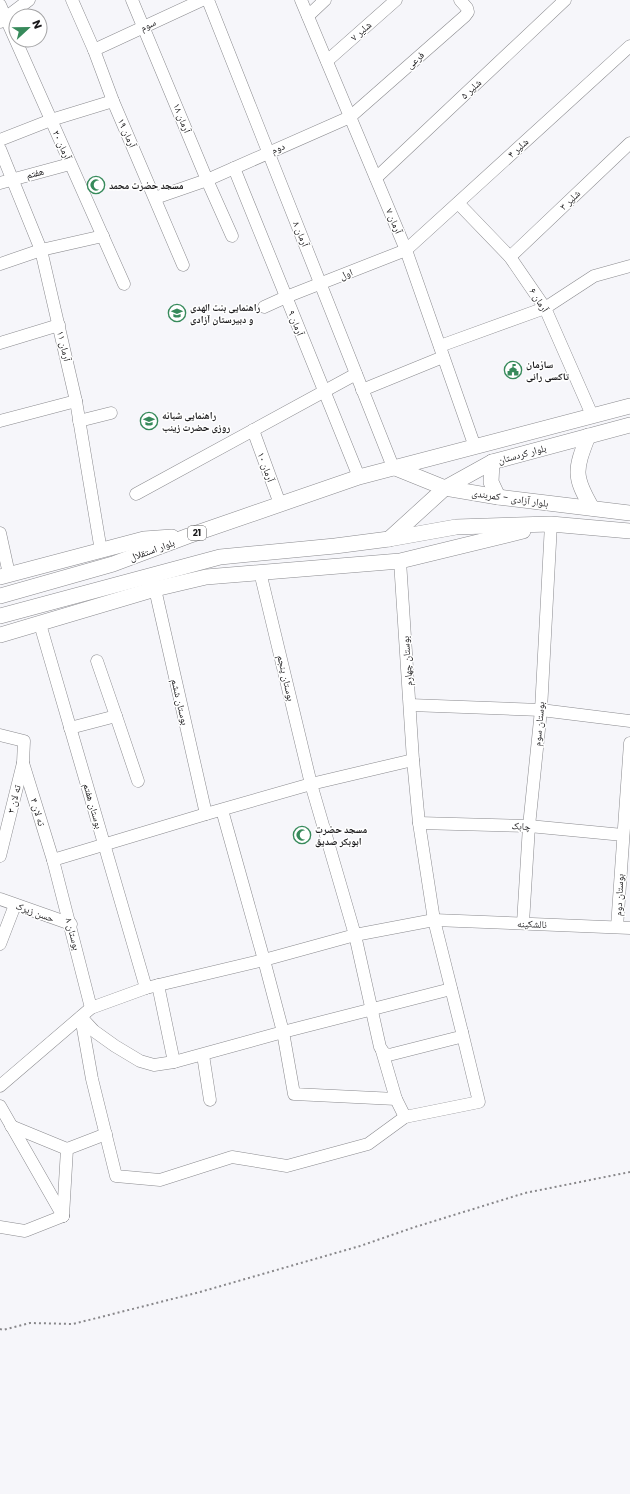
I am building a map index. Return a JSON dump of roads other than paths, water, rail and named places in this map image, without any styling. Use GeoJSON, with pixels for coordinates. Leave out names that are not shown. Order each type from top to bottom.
{"type":"FeatureCollection","features":[{"type":"Feature","properties":{"kind":"main road","name":"بلوار کردستان"},"geometry":{"type":"LineString","coordinates":[[393,467],[475,448],[592,415],[630,406]]}},
{"type":"Feature","properties":{"kind":"main road","name":"بلوار کردستان"},"geometry":{"type":"LineString","coordinates":[[389,539],[445,488],[492,462],[630,425]]}},
{"type":"Feature","properties":{"kind":"main road"},"geometry":{"type":"LineString","coordinates":[[588,436],[579,460],[578,476],[582,490],[592,508]]}},
{"type":"Feature","properties":{"kind":"main road"},"geometry":{"type":"LineString","coordinates":[[492,462],[491,482],[498,497]]}},
{"type":"Feature","properties":{"kind":"main road","name":"بلوار استقلال"},"geometry":{"type":"LineString","coordinates":[[0,596],[113,564],[280,504],[393,467]]}},
{"type":"Feature","properties":{"kind":"main road","name":"بلوار آزادی - کمربندی"},"geometry":{"type":"LineString","coordinates":[[393,467],[445,488],[498,497],[630,513]]}},
{"type":"Feature","properties":{"kind":"main road"},"geometry":{"type":"LineString","coordinates":[[0,635],[155,589],[206,577],[400,561],[551,524]]}},
{"type":"Feature","properties":{"kind":"main road"},"geometry":{"type":"LineString","coordinates":[[0,616],[220,557],[335,546],[389,539],[456,527],[551,524],[630,531]]}},
{"type":"Feature","properties":{"kind":"main road"},"geometry":{"type":"LineString","coordinates":[[5,576],[144,539],[188,536]]}},
{"type":"Feature","properties":{"kind":"street"},"geometry":{"type":"LineString","coordinates":[[3,20],[29,0]]}},
{"type":"Feature","properties":{"kind":"street","name":"آرمان ۱۹"},"geometry":{"type":"LineString","coordinates":[[72,0],[94,50],[113,101],[184,266]]}},
{"type":"Feature","properties":{"kind":"street","name":"آرمان ۱۸"},"geometry":{"type":"LineString","coordinates":[[132,0],[232,236]]}},
{"type":"Feature","properties":{"kind":"street","name":"سوم"},"geometry":{"type":"LineString","coordinates":[[94,50],[202,0]]}},
{"type":"Feature","properties":{"kind":"street","name":"آرمان ۸"},"geometry":{"type":"LineString","coordinates":[[208,0],[393,467]]}},
{"type":"Feature","properties":{"kind":"street","name":"آرمان ۷"},"geometry":{"type":"LineString","coordinates":[[301,0],[406,250],[475,448]]}},
{"type":"Feature","properties":{"kind":"street"},"geometry":{"type":"LineString","coordinates":[[308,16],[325,0]]}},
{"type":"Feature","properties":{"kind":"street","name":"شلیر ۷"},"geometry":{"type":"LineString","coordinates":[[327,61],[396,0]]}},
{"type":"Feature","properties":{"kind":"street","name":"فرعی"},"geometry":{"type":"LineString","coordinates":[[350,117],[465,16],[468,12],[467,8],[460,0]]}},
{"type":"Feature","properties":{"kind":"street","name":"شلیر ۵"},"geometry":{"type":"LineString","coordinates":[[376,178],[565,0]]}},
{"type":"Feature","properties":{"kind":"street","name":"آرمان ۲۰"},"geometry":{"type":"LineString","coordinates":[[0,5],[3,20],[51,120],[124,284]]}},
{"type":"Feature","properties":{"kind":"street","name":"شلیر ۴"},"geometry":{"type":"LineString","coordinates":[[406,250],[630,46]]}},
{"type":"Feature","properties":{"kind":"street"},"geometry":{"type":"LineString","coordinates":[[0,140],[51,120],[113,101]]}},
{"type":"Feature","properties":{"kind":"street","name":"دوم"},"geometry":{"type":"LineString","coordinates":[[155,198],[207,180],[350,117]]}},
{"type":"Feature","properties":{"kind":"street","name":"آرمان ۱۱"},"geometry":{"type":"LineString","coordinates":[[0,149],[6,181],[41,250],[76,400],[101,551]]}},
{"type":"Feature","properties":{"kind":"street","name":"شلیر ۳"},"geometry":{"type":"LineString","coordinates":[[510,257],[628,149]]}},
{"type":"Feature","properties":{"kind":"street","name":"هفتم"},"geometry":{"type":"LineString","coordinates":[[6,181],[70,164]]}},
{"type":"Feature","properties":{"kind":"street","name":"آرمان ۹"},"geometry":{"type":"LineString","coordinates":[[234,168],[359,477]]}},
{"type":"Feature","properties":{"kind":"street","name":"آرمان ۶"},"geometry":{"type":"LineString","coordinates":[[458,203],[510,257],[545,308],[592,415]]}},
{"type":"Feature","properties":{"kind":"street"},"geometry":{"type":"LineString","coordinates":[[0,264],[41,250],[102,236]]}},
{"type":"Feature","properties":{"kind":"street","name":"اول"},"geometry":{"type":"LineString","coordinates":[[264,307],[406,250]]}},
{"type":"Feature","properties":{"kind":"street"},"geometry":{"type":"LineString","coordinates":[[362,390],[442,352],[545,308],[594,276],[630,266]]}},
{"type":"Feature","properties":{"kind":"street"},"geometry":{"type":"LineString","coordinates":[[0,343],[59,325]]}},
{"type":"Feature","properties":{"kind":"street"},"geometry":{"type":"LineString","coordinates":[[136,494],[356,374]]}},
{"type":"Feature","properties":{"kind":"street"},"geometry":{"type":"LineString","coordinates":[[0,422],[76,400]]}},
{"type":"Feature","properties":{"kind":"street"},"geometry":{"type":"LineString","coordinates":[[79,421],[111,413]]}},
{"type":"Feature","properties":{"kind":"street","name":"آرمان ۱۰"},"geometry":{"type":"LineString","coordinates":[[253,430],[280,504]]}},
{"type":"Feature","properties":{"kind":"street","name":"بوستان سوم"},"geometry":{"type":"LineString","coordinates":[[523,923],[529,826],[541,710],[551,524]]}},
{"type":"Feature","properties":{"kind":"street"},"geometry":{"type":"LineString","coordinates":[[0,533],[5,576]]}},
{"type":"Feature","properties":{"kind":"street","name":"بوستان چهارم"},"geometry":{"type":"LineString","coordinates":[[400,561],[413,760],[419,823],[434,920],[479,1102],[405,1117]]}},
{"type":"Feature","properties":{"kind":"street","name":"بوستان پنجم"},"geometry":{"type":"LineString","coordinates":[[260,572],[311,784],[355,935],[378,1036],[396,1099],[405,1117]]}},
{"type":"Feature","properties":{"kind":"street","name":"بوستان ششم"},"geometry":{"type":"LineString","coordinates":[[155,589],[206,814]]}},
{"type":"Feature","properties":{"kind":"street","name":"بوستان هفتم"},"geometry":{"type":"LineString","coordinates":[[40,624],[146,988]]}},
{"type":"Feature","properties":{"kind":"street"},"geometry":{"type":"LineString","coordinates":[[97,661],[138,781]]}},
{"type":"Feature","properties":{"kind":"street"},"geometry":{"type":"LineString","coordinates":[[410,705],[541,710],[630,721]]}},
{"type":"Feature","properties":{"kind":"street"},"geometry":{"type":"LineString","coordinates":[[70,728],[116,716]]}},
{"type":"Feature","properties":{"kind":"street","name":"ته لان ۳"},"geometry":{"type":"LineString","coordinates":[[0,736],[24,741],[23,763],[0,856]]}},
{"type":"Feature","properties":{"kind":"street","name":"بوستان دوم"},"geometry":{"type":"LineString","coordinates":[[617,927],[630,743]]}},
{"type":"Feature","properties":{"kind":"street"},"geometry":{"type":"LineString","coordinates":[[53,860],[311,784],[413,760]]}},
{"type":"Feature","properties":{"kind":"street","name":"ته لان ۴"},"geometry":{"type":"LineString","coordinates":[[23,763],[53,860]]}},
{"type":"Feature","properties":{"kind":"street"},"geometry":{"type":"LineString","coordinates":[[222,810],[264,960],[282,1032],[294,1094],[396,1099]]}},
{"type":"Feature","properties":{"kind":"street","name":"چابک"},"geometry":{"type":"LineString","coordinates":[[419,823],[529,826],[623,835]]}},
{"type":"Feature","properties":{"kind":"street","name":"بوستان ۸"},"geometry":{"type":"LineString","coordinates":[[53,860],[71,924],[91,1008]]}},
{"type":"Feature","properties":{"kind":"street","name":"حسن زیرک"},"geometry":{"type":"LineString","coordinates":[[0,899],[71,924]]}},
{"type":"Feature","properties":{"kind":"street"},"geometry":{"type":"LineString","coordinates":[[0,944],[15,905]]}},
{"type":"Feature","properties":{"kind":"street","name":"نالشکینه"},"geometry":{"type":"LineString","coordinates":[[0,1086],[91,1008],[146,988],[264,960],[355,935],[434,920],[630,928]]}},
{"type":"Feature","properties":{"kind":"street"},"geometry":{"type":"LineString","coordinates":[[158,985],[174,1062]]}},
{"type":"Feature","properties":{"kind":"street"},"geometry":{"type":"LineString","coordinates":[[80,1017],[94,1031],[115,1046],[140,1061],[154,1065],[203,1055],[282,1032],[451,990]]}},
{"type":"Feature","properties":{"kind":"street"},"geometry":{"type":"LineString","coordinates":[[80,1017],[92,1079],[116,1176],[160,1180],[232,1157],[287,1166],[368,1144],[405,1117]]}},
{"type":"Feature","properties":{"kind":"street"},"geometry":{"type":"LineString","coordinates":[[382,1051],[389,1054],[460,1037],[462,1032]]}},
{"type":"Feature","properties":{"kind":"street"},"geometry":{"type":"LineString","coordinates":[[203,1055],[210,1100]]}},
{"type":"Feature","properties":{"kind":"street"},"geometry":{"type":"LineString","coordinates":[[0,1106],[63,1216]]}},
{"type":"Feature","properties":{"kind":"street"},"geometry":{"type":"LineString","coordinates":[[11,1126],[67,1149],[106,1134]]}},
{"type":"Feature","properties":{"kind":"street"},"geometry":{"type":"LineString","coordinates":[[63,1216],[67,1149]]}},
{"type":"Feature","properties":{"kind":"street"},"geometry":{"type":"LineString","coordinates":[[0,1227],[25,1231],[63,1216]]}},
{"type":"Feature","properties":{"kind":"place","name":"مسجد حضرت محمد"},"geometry":{"type":"Point","coordinates":[96,185]}},
{"type":"Feature","properties":{"kind":"place","name":"راهنمایی بنت الهدی و دبیرستان آزادی"},"geometry":{"type":"Point","coordinates":[177,313]}},
{"type":"Feature","properties":{"kind":"place","name":"سازمان تاکسی رانی"},"geometry":{"type":"Point","coordinates":[513,370]}},
{"type":"Feature","properties":{"kind":"place","name":"راهنمایی شبانه روزی حضرت زینب"},"geometry":{"type":"Point","coordinates":[149,421]}},
{"type":"Feature","properties":{"kind":"place","name":"مسجد حضرت ابوبکر صدیق"},"geometry":{"type":"Point","coordinates":[302,835]}}]}
